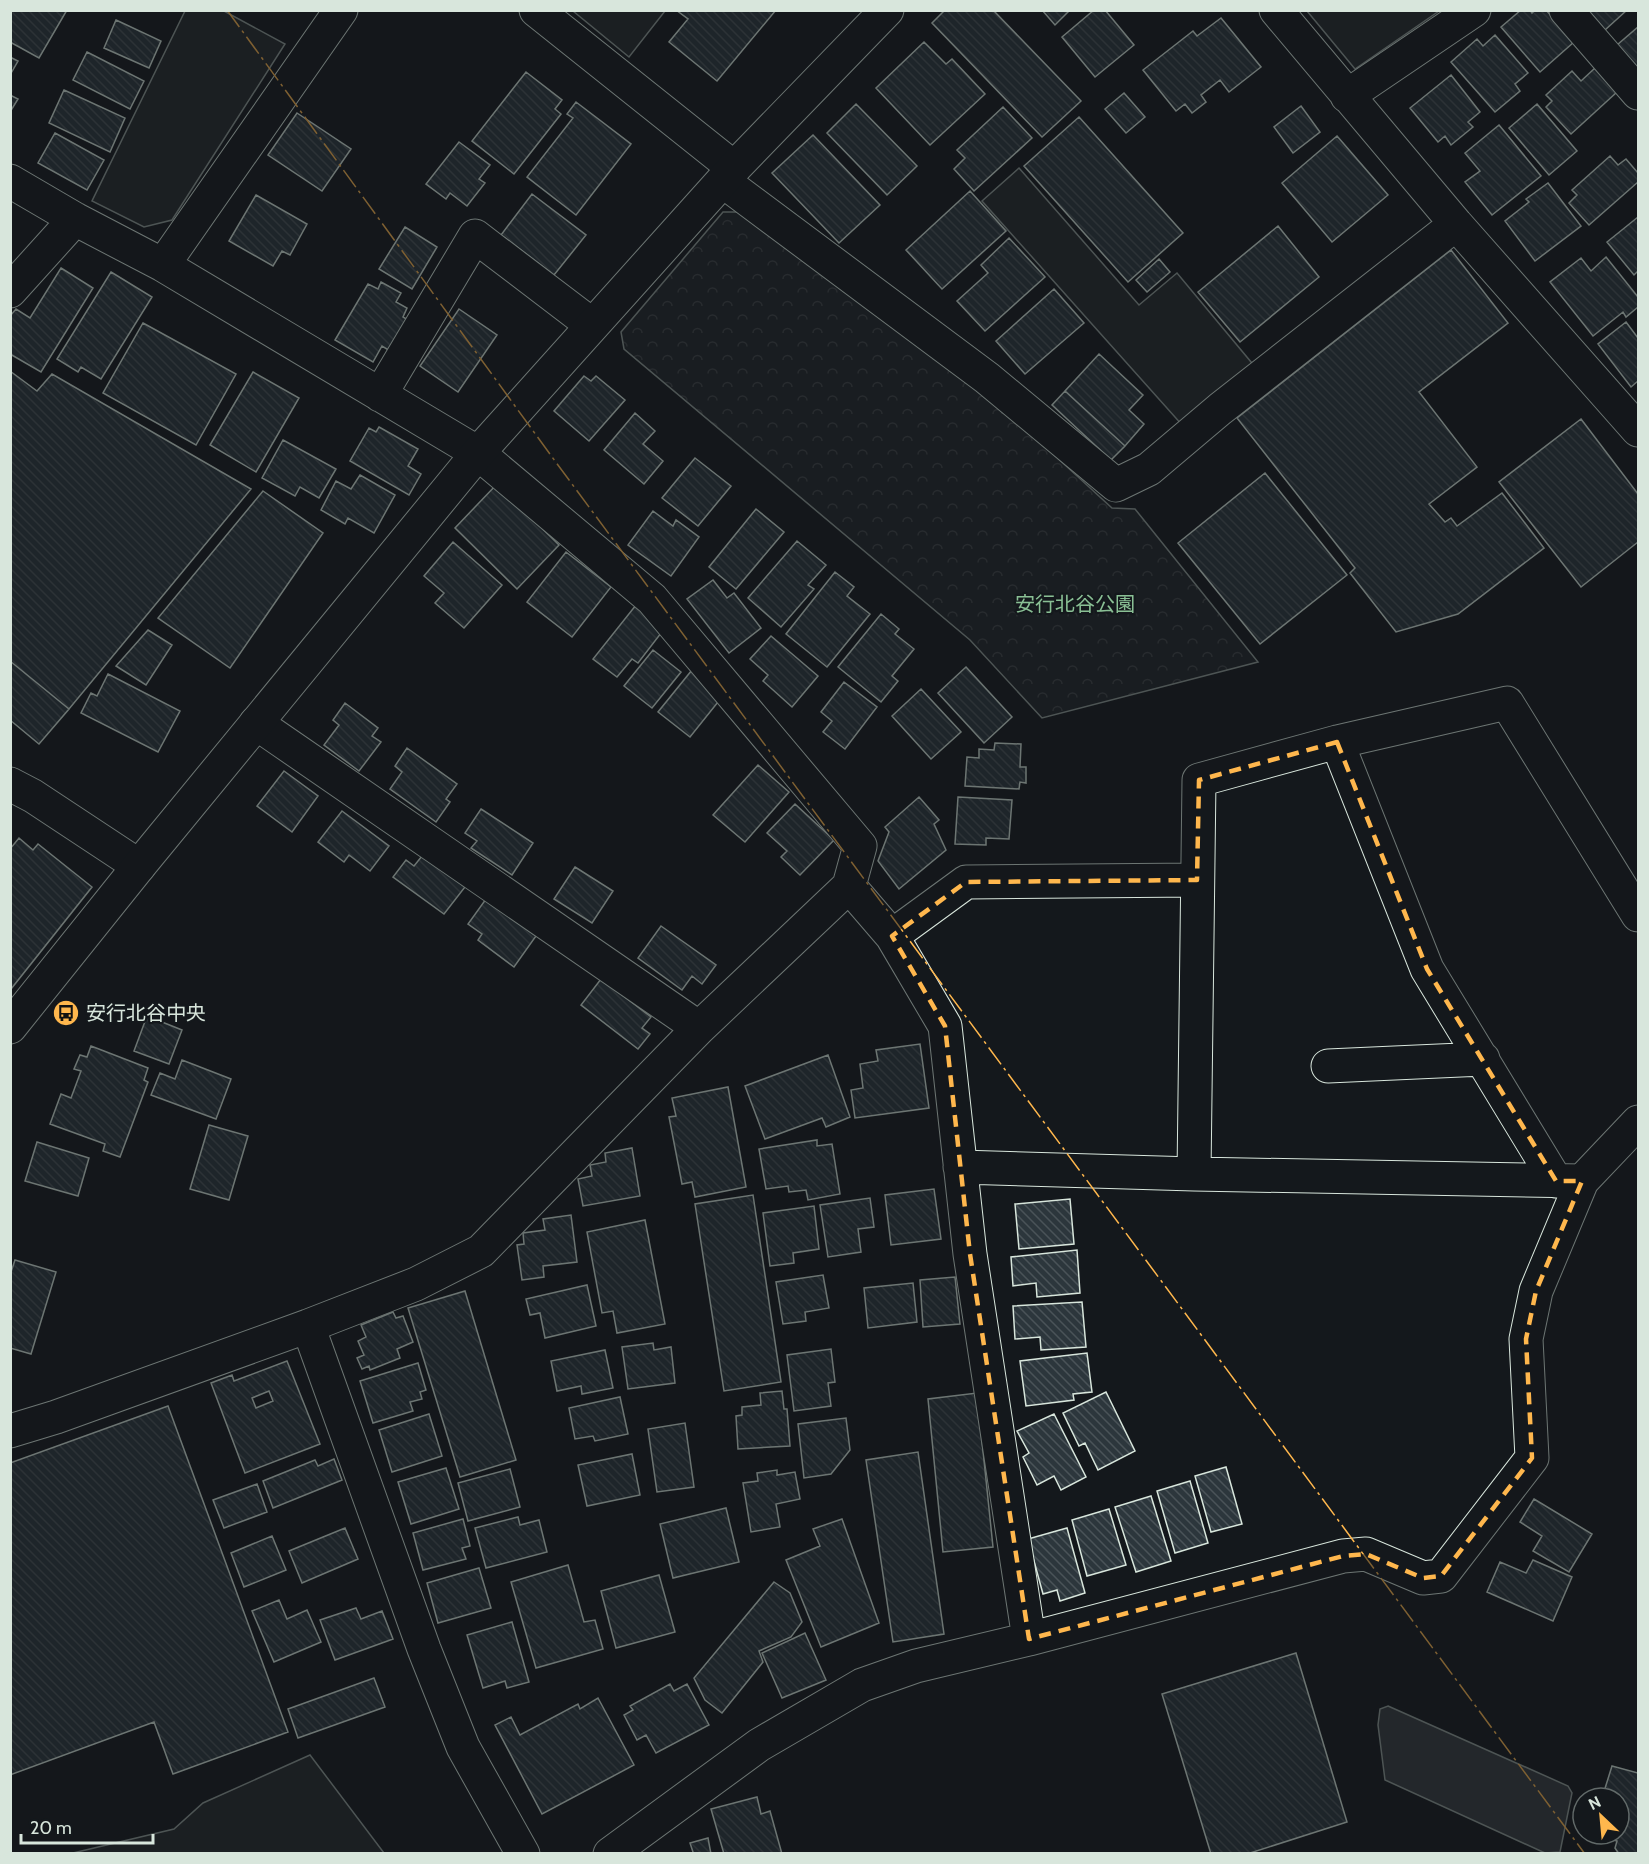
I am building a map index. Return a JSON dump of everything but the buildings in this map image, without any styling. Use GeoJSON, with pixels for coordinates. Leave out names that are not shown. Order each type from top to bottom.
{"type":"FeatureCollection","features":[{"type":"Feature","properties":{"kind":"street"},"geometry":{"type":"LineString","coordinates":[[163,265],[341,10]]}},
{"type":"Feature","properties":{"kind":"street"},"geometry":{"type":"LineString","coordinates":[[536,10],[729,174],[987,378],[1116,485],[1149,469],[1220,409],[1456,224]]}},
{"type":"Feature","properties":{"kind":"street"},"geometry":{"type":"LineString","coordinates":[[10,1027],[478,453],[729,174],[887,10]]}},
{"type":"Feature","properties":{"kind":"street"},"geometry":{"type":"LineString","coordinates":[[1276,10],[1456,224],[1638,430]]}},
{"type":"Feature","properties":{"kind":"street"},"geometry":{"type":"LineString","coordinates":[[1347,96],[1473,10]]}},
{"type":"Feature","properties":{"kind":"street"},"geometry":{"type":"LineString","coordinates":[[1566,10],[1638,93]]}},
{"type":"Feature","properties":{"kind":"street"},"geometry":{"type":"LineString","coordinates":[[10,182],[163,265],[478,453],[652,599],[860,846],[849,886],[699,1028],[481,1251],[416,1284],[308,1326],[56,1417],[10,1431]]}},
{"type":"Feature","properties":{"kind":"street"},"geometry":{"type":"LineString","coordinates":[[10,291],[75,219]]}},
{"type":"Feature","properties":{"kind":"street"},"geometry":{"type":"LineString","coordinates":[[380,395],[475,236],[592,325]]}},
{"type":"Feature","properties":{"kind":"street"},"geometry":{"type":"LineString","coordinates":[[1194,1174],[1199,780],[1337,742],[1508,703],[1638,915]]}},
{"type":"Feature","properties":{"kind":"street"},"geometry":{"type":"LineString","coordinates":[[256,723],[699,1028]]}},
{"type":"Feature","properties":{"kind":"street"},"geometry":{"type":"LineString","coordinates":[[1337,742],[1427,969],[1483,1059],[1569,1181]]}},
{"type":"Feature","properties":{"kind":"street"},"geometry":{"type":"LineString","coordinates":[[10,784],[33,796],[139,866]]}},
{"type":"Feature","properties":{"kind":"street"},"geometry":{"type":"LineString","coordinates":[[892,936],[966,882],[1197,880]]}},
{"type":"Feature","properties":{"kind":"street"},"geometry":{"type":"LineString","coordinates":[[849,886],[892,936],[945,1026],[972,1264],[1029,1639]]}},
{"type":"Feature","properties":{"kind":"street"},"geometry":{"type":"LineString","coordinates":[[1328,1066],[1483,1059]]}},
{"type":"Feature","properties":{"kind":"street"},"geometry":{"type":"LineString","coordinates":[[610,1854],[759,1745],[862,1684],[916,1666],[1029,1639],[1343,1556],[1366,1554],[1423,1578],[1441,1576],[1532,1458],[1526,1339],[1536,1291],[1569,1181],[1638,1122]]}},
{"type":"Feature","properties":{"kind":"street"},"geometry":{"type":"LineString","coordinates":[[960,1167],[1569,1181]]}},
{"type":"Feature","properties":{"kind":"street"},"geometry":{"type":"LineString","coordinates":[[308,1326],[424,1648],[463,1747],[523,1854]]}},
{"type":"Feature","properties":{"kind":"highlighted area"},"geometry":{"type":"Polygon","coordinates":[[[1337,742],[1427,969],[1556,1181],[1582,1181],[1536,1291],[1526,1339],[1532,1458],[1441,1576],[1423,1578],[1366,1554],[1343,1556],[1029,1639],[970,1254],[945,1026],[892,936],[966,882],[1197,880],[1199,780],[1337,742]]]}},
{"type":"Feature","properties":{"kind":"green space","name":"安行北谷公園"},"geometry":{"type":"Polygon","coordinates":[[[723,212],[747,212],[1017,421],[1112,508],[1135,509],[1258,662],[1042,718],[970,640],[624,349],[621,332],[723,212]]]}},
{"type":"Feature","properties":{"kind":"shaded area"},"geometry":{"type":"Polygon","coordinates":[[[665,10],[629,57],[573,11],[665,10]]]}},
{"type":"Feature","properties":{"kind":"shaded area"},"geometry":{"type":"Polygon","coordinates":[[[185,11],[224,11],[285,44],[172,220],[144,227],[92,201],[185,11]]]}},
{"type":"Feature","properties":{"kind":"shaded area"},"geometry":{"type":"Polygon","coordinates":[[[1307,11],[1439,11],[1355,69],[1307,11]]]}},
{"type":"Feature","properties":{"kind":"shaded area"},"geometry":{"type":"Polygon","coordinates":[[[1019,168],[1139,305],[1177,273],[1256,368],[1183,426],[982,201],[1019,168]]]}},
{"type":"Feature","properties":{"kind":"shaded area"},"geometry":{"type":"Polygon","coordinates":[[[1388,1706],[1568,1786],[1571,1798],[1560,1852],[1545,1853],[1385,1780],[1378,1725],[1380,1709],[1388,1706]]]}},
{"type":"Feature","properties":{"kind":"shaded area"},"geometry":{"type":"Polygon","coordinates":[[[310,1755],[384,1853],[73,1853],[174,1829],[203,1803],[310,1755]]]}},
{"type":"Feature","properties":{"kind":"power"},"geometry":{"type":"LineString","coordinates":[[227,10],[555,461],[1585,1854]]}},
{"type":"Feature","properties":{"kind":"place","name":"安行北谷中央"},"geometry":{"type":"Point","coordinates":[66,1013]}}]}
